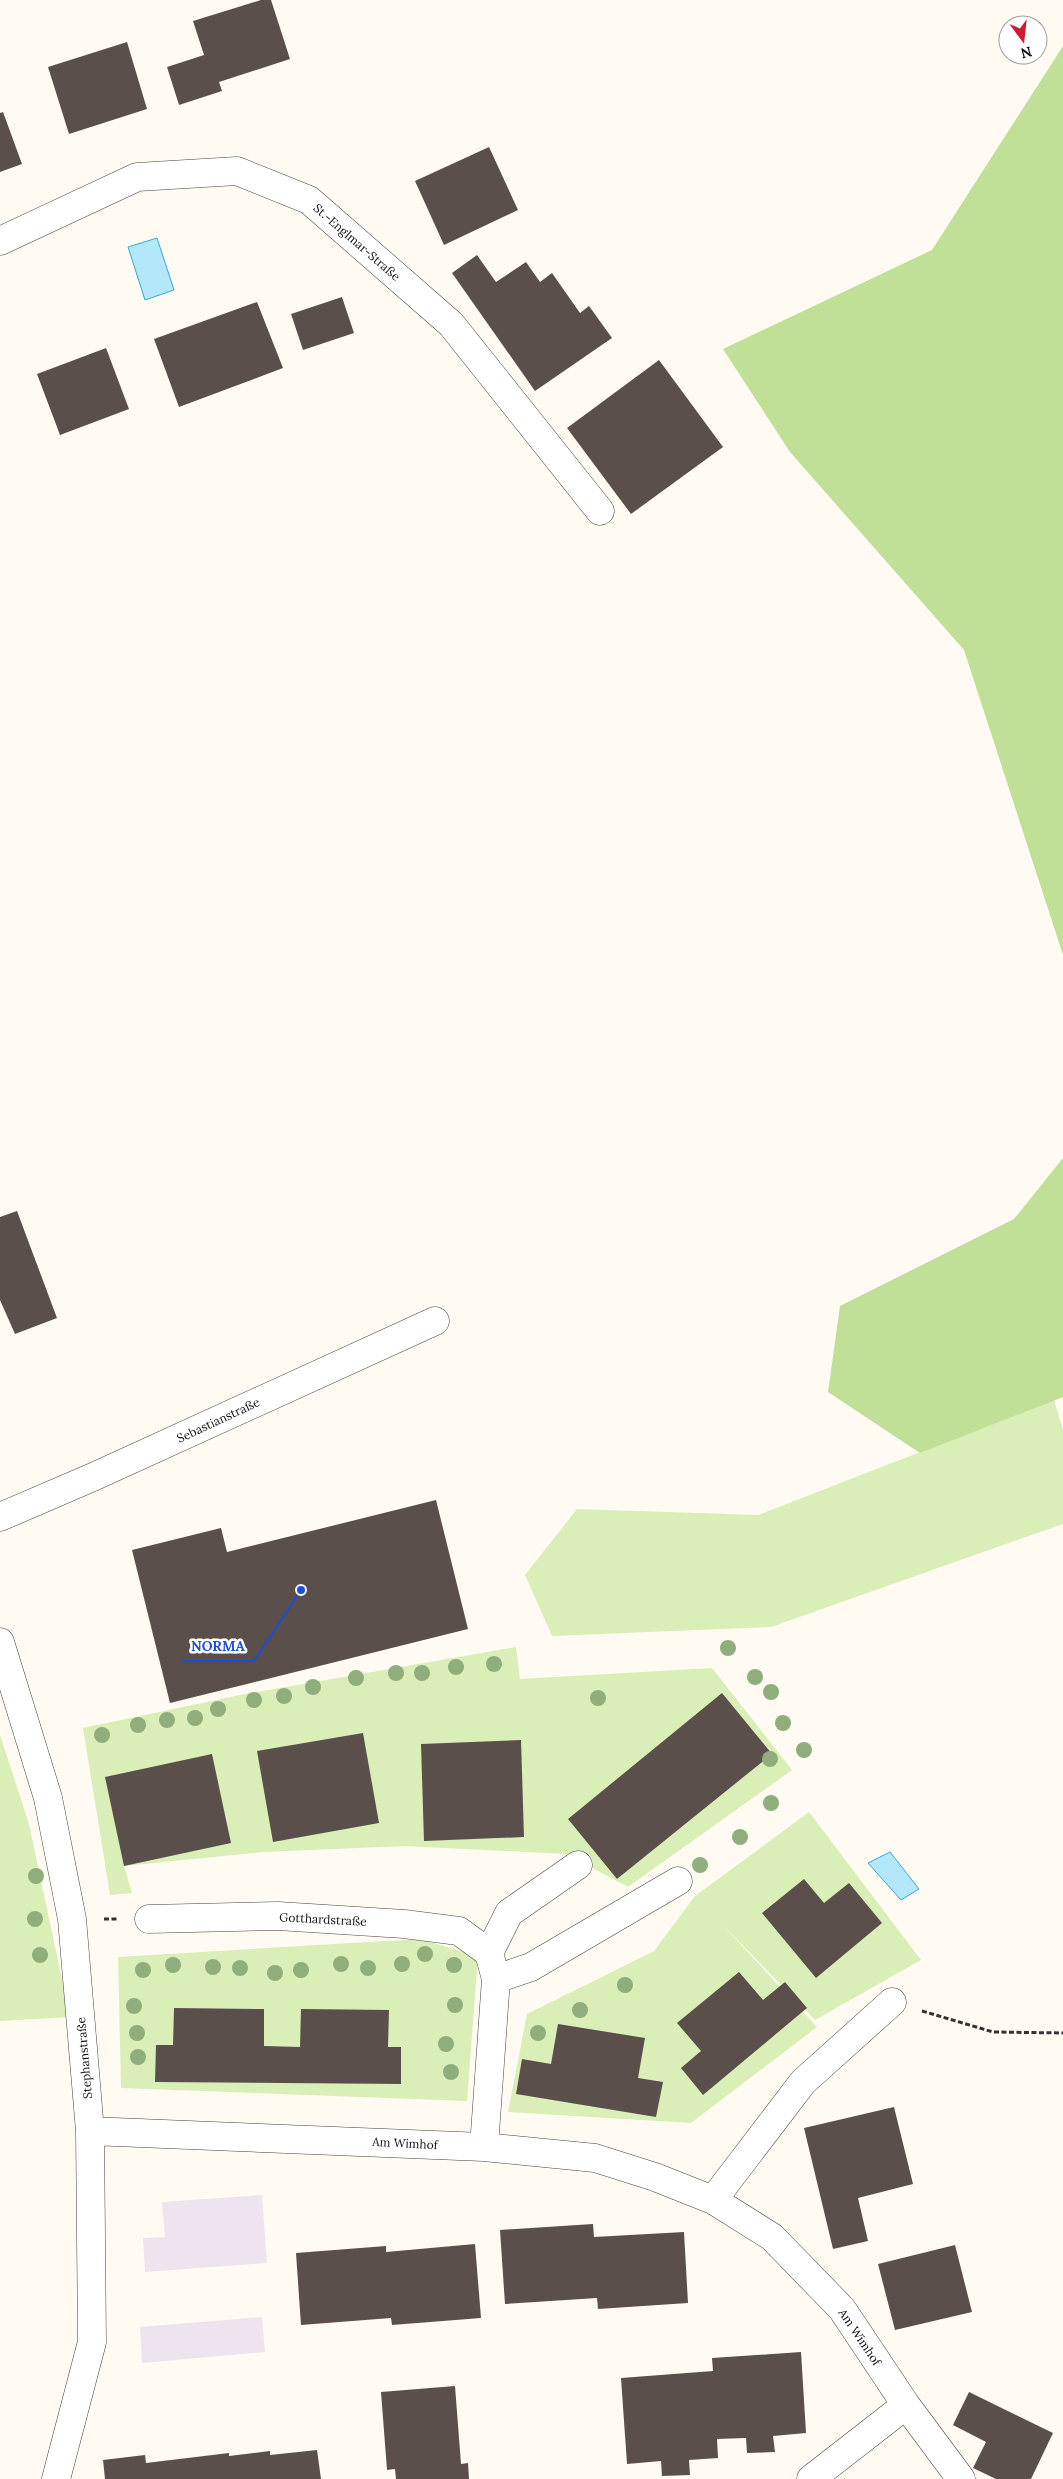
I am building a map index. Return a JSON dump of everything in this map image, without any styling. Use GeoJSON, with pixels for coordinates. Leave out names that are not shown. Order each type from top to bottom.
{"type":"FeatureCollection","features":[{"type":"Feature","properties":{"kind":"street","name":"St.-Englmar-Straße"},"geometry":{"type":"LineString","coordinates":[[0,241],[137,177],[237,171],[309,200],[451,324],[600,511]]}},
{"type":"Feature","properties":{"kind":"street","name":"Sebastianstraße"},"geometry":{"type":"LineString","coordinates":[[0,1517],[93,1477],[435,1321]]}},
{"type":"Feature","properties":{"kind":"street","name":"Stephanstraße"},"geometry":{"type":"LineString","coordinates":[[0,1642],[48,1798],[72,1919],[90,2132],[92,2342],[56,2479]]}},
{"type":"Feature","properties":{"kind":"street"},"geometry":{"type":"LineString","coordinates":[[484,2147],[496,1979],[489,1953],[509,1913],[578,1865]]}},
{"type":"Feature","properties":{"kind":"street"},"geometry":{"type":"LineString","coordinates":[[496,1979],[531,1967],[678,1881]]}},
{"type":"Feature","properties":{"kind":"street","name":"Gotthardstraße"},"geometry":{"type":"LineString","coordinates":[[149,1919],[278,1916],[404,1924],[459,1931],[489,1953]]}},
{"type":"Feature","properties":{"kind":"street"},"geometry":{"type":"LineString","coordinates":[[713,2200],[803,2082],[892,2002]]}},
{"type":"Feature","properties":{"kind":"street","name":"Am Wimhof"},"geometry":{"type":"LineString","coordinates":[[90,2132],[484,2147],[595,2158],[655,2177],[713,2200],[772,2237],[842,2309],[906,2405],[961,2479]]}},
{"type":"Feature","properties":{"kind":"street"},"geometry":{"type":"LineString","coordinates":[[811,2479],[906,2405]]}},
{"type":"Feature","properties":{"kind":"path"},"geometry":{"type":"LineString","coordinates":[[72,1919],[149,1919]]}},
{"type":"Feature","properties":{"kind":"path"},"geometry":{"type":"LineString","coordinates":[[892,2002],[993,2032],[1063,2034]]}},
{"type":"Feature","properties":{"kind":"shaded area"},"geometry":{"type":"Polygon","coordinates":[[[262,2195],[267,2263],[145,2272],[143,2238],[165,2237],[162,2202],[262,2195]]]}},
{"type":"Feature","properties":{"kind":"shaded area"},"geometry":{"type":"Polygon","coordinates":[[[262,2317],[265,2352],[142,2363],[140,2327],[262,2317]]]}},
{"type":"Feature","properties":{"kind":"green space"},"geometry":{"type":"Polygon","coordinates":[[[1063,46],[1063,955],[964,650],[790,452],[723,349],[932,250],[1063,46]]]}},
{"type":"Feature","properties":{"kind":"green space"},"geometry":{"type":"Polygon","coordinates":[[[1063,1158],[1063,1397],[920,1453],[828,1392],[840,1306],[1014,1219],[1063,1158]]]}},
{"type":"Feature","properties":{"kind":"green space"},"geometry":{"type":"Polygon","coordinates":[[[1054,1400],[1063,1430],[1063,1524],[771,1627],[552,1636],[525,1575],[577,1509],[758,1515],[1054,1400]]]}},
{"type":"Feature","properties":{"kind":"green space"},"geometry":{"type":"Polygon","coordinates":[[[516,1647],[520,1679],[712,1668],[792,1770],[628,1887],[566,1854],[405,1846],[264,1852],[124,1866],[132,1893],[110,1895],[83,1728],[245,1694],[516,1647]]]}},
{"type":"Feature","properties":{"kind":"green space"},"geometry":{"type":"Polygon","coordinates":[[[0,1735],[29,1824],[70,2017],[0,2021],[0,1735]]]}},
{"type":"Feature","properties":{"kind":"green space"},"geometry":{"type":"Polygon","coordinates":[[[809,1812],[921,1960],[815,2020],[721,1923],[817,2027],[691,2123],[508,2112],[527,2014],[654,1951],[695,1896],[809,1812]]]}},
{"type":"Feature","properties":{"kind":"green space"},"geometry":{"type":"Polygon","coordinates":[[[419,1939],[478,1956],[467,2101],[121,2088],[118,1957],[419,1939]]]}},
{"type":"Feature","properties":{"kind":"water"},"geometry":{"type":"Polygon","coordinates":[[[157,238],[174,290],[145,300],[128,247],[157,238]]]}},
{"type":"Feature","properties":{"kind":"water"},"geometry":{"type":"Polygon","coordinates":[[[890,1852],[919,1889],[901,1900],[868,1863],[890,1852]]]}},
{"type":"Feature","properties":{"kind":"building"},"geometry":{"type":"Polygon","coordinates":[[[261,0],[271,0],[290,59],[219,82],[222,91],[179,105],[167,67],[204,55],[193,21],[261,0]]]}},
{"type":"Feature","properties":{"kind":"building"},"geometry":{"type":"Polygon","coordinates":[[[127,42],[147,109],[69,134],[48,67],[127,42]]]}},
{"type":"Feature","properties":{"kind":"building"},"geometry":{"type":"Polygon","coordinates":[[[3,112],[22,164],[0,172],[0,113],[3,112]]]}},
{"type":"Feature","properties":{"kind":"building"},"geometry":{"type":"Polygon","coordinates":[[[489,147],[518,210],[444,245],[415,181],[489,147]]]}},
{"type":"Feature","properties":{"kind":"building"},"geometry":{"type":"Polygon","coordinates":[[[477,255],[496,282],[526,262],[540,282],[552,273],[580,313],[589,306],[612,338],[535,391],[452,273],[477,255]]]}},
{"type":"Feature","properties":{"kind":"building"},"geometry":{"type":"Polygon","coordinates":[[[342,297],[354,333],[303,350],[291,314],[342,297]]]}},
{"type":"Feature","properties":{"kind":"building"},"geometry":{"type":"Polygon","coordinates":[[[257,302],[283,368],[179,407],[154,339],[257,302]]]}},
{"type":"Feature","properties":{"kind":"building"},"geometry":{"type":"Polygon","coordinates":[[[106,348],[129,409],[60,435],[37,374],[106,348]]]}},
{"type":"Feature","properties":{"kind":"building"},"geometry":{"type":"Polygon","coordinates":[[[659,360],[723,447],[631,514],[567,428],[659,360]]]}},
{"type":"Feature","properties":{"kind":"building"},"geometry":{"type":"Polygon","coordinates":[[[17,1211],[57,1318],[15,1334],[0,1300],[0,1217],[17,1211]]]}},
{"type":"Feature","properties":{"kind":"building"},"geometry":{"type":"Polygon","coordinates":[[[436,1500],[468,1629],[170,1703],[132,1550],[221,1528],[227,1552],[436,1500]]]}},
{"type":"Feature","properties":{"kind":"building"},"geometry":{"type":"Polygon","coordinates":[[[722,1693],[772,1754],[617,1879],[568,1819],[722,1693]]]}},
{"type":"Feature","properties":{"kind":"building"},"geometry":{"type":"Polygon","coordinates":[[[363,1733],[379,1823],[273,1842],[257,1751],[363,1733]]]}},
{"type":"Feature","properties":{"kind":"building"},"geometry":{"type":"Polygon","coordinates":[[[521,1740],[524,1837],[424,1841],[421,1744],[521,1740]]]}},
{"type":"Feature","properties":{"kind":"building"},"geometry":{"type":"Polygon","coordinates":[[[212,1754],[231,1843],[124,1866],[105,1777],[212,1754]]]}},
{"type":"Feature","properties":{"kind":"building"},"geometry":{"type":"Polygon","coordinates":[[[804,1879],[824,1903],[849,1883],[882,1923],[816,1978],[762,1913],[804,1879]]]}},
{"type":"Feature","properties":{"kind":"building"},"geometry":{"type":"Polygon","coordinates":[[[739,1972],[763,2000],[785,1982],[807,2008],[703,2095],[681,2068],[701,2051],[677,2023],[739,1972]]]}},
{"type":"Feature","properties":{"kind":"building"},"geometry":{"type":"Polygon","coordinates":[[[174,2008],[264,2009],[264,2046],[300,2047],[301,2009],[389,2010],[388,2047],[401,2047],[401,2084],[155,2082],[156,2045],[173,2045],[174,2008]]]}},
{"type":"Feature","properties":{"kind":"building"},"geometry":{"type":"Polygon","coordinates":[[[558,2024],[645,2038],[638,2078],[663,2082],[656,2117],[516,2094],[522,2059],[551,2064],[558,2024]]]}},
{"type":"Feature","properties":{"kind":"building"},"geometry":{"type":"Polygon","coordinates":[[[894,2107],[913,2184],[858,2198],[868,2241],[833,2249],[804,2128],[894,2107]]]}},
{"type":"Feature","properties":{"kind":"building"},"geometry":{"type":"Polygon","coordinates":[[[593,2224],[594,2237],[684,2232],[688,2303],[598,2309],[597,2298],[505,2304],[500,2230],[593,2224]]]}},
{"type":"Feature","properties":{"kind":"building"},"geometry":{"type":"Polygon","coordinates":[[[475,2244],[481,2318],[392,2325],[391,2318],[301,2325],[296,2253],[386,2246],[386,2252],[475,2244]]]}},
{"type":"Feature","properties":{"kind":"building"},"geometry":{"type":"Polygon","coordinates":[[[955,2245],[972,2312],[895,2330],[878,2264],[955,2245]]]}},
{"type":"Feature","properties":{"kind":"building"},"geometry":{"type":"Polygon","coordinates":[[[801,2352],[806,2433],[773,2436],[775,2452],[747,2453],[746,2438],[717,2439],[718,2458],[689,2460],[690,2475],[662,2476],[661,2461],[627,2464],[621,2378],[713,2371],[712,2358],[801,2352]]]}},
{"type":"Feature","properties":{"kind":"building"},"geometry":{"type":"Polygon","coordinates":[[[455,2386],[461,2464],[468,2463],[469,2479],[396,2479],[395,2469],[387,2470],[381,2392],[455,2386]]]}},
{"type":"Feature","properties":{"kind":"building"},"geometry":{"type":"Polygon","coordinates":[[[969,2392],[1053,2433],[1031,2479],[996,2479],[973,2468],[986,2442],[953,2425],[969,2392]]]}},
{"type":"Feature","properties":{"kind":"building"},"geometry":{"type":"Polygon","coordinates":[[[317,2450],[321,2479],[105,2479],[103,2460],[145,2455],[146,2463],[229,2453],[229,2456],[270,2451],[270,2455],[317,2450]]]}},
{"type":"Feature","properties":{"kind":"place","name":"NORMA"},"geometry":{"type":"Point","coordinates":[301,1590]}}]}
